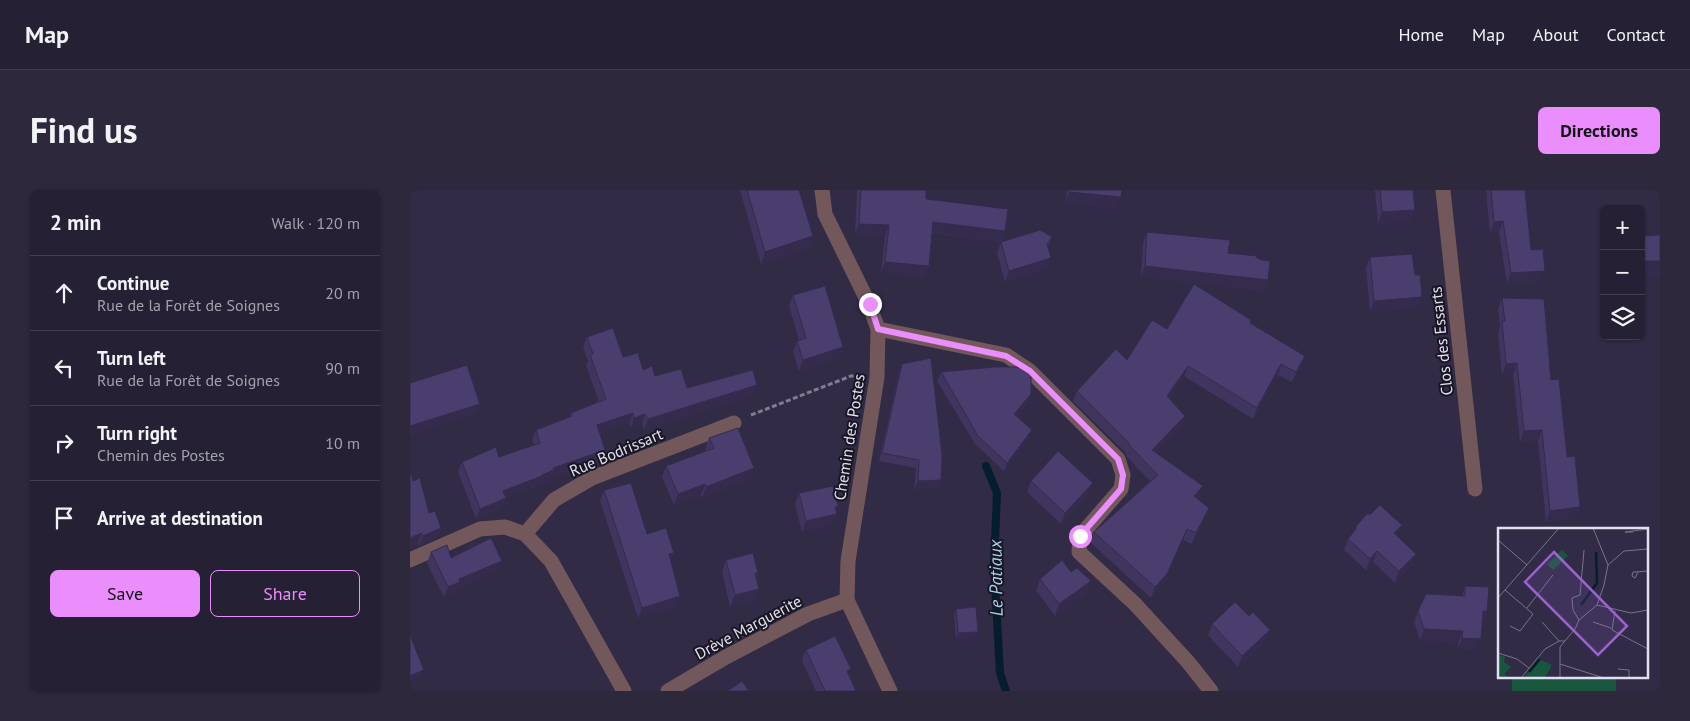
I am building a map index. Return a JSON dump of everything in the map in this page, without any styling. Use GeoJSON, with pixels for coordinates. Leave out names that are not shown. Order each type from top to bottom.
{"type":"FeatureCollection","features":[{"type":"Feature","properties":{"kind":"street","name":"Chemin des Postes"},"geometry":{"type":"LineString","coordinates":[[822,190],[825,214],[870,304],[878,329],[877,377],[848,561],[847,600],[890,691]]}},
{"type":"Feature","properties":{"kind":"street","name":"Clos des Essarts"},"geometry":{"type":"LineString","coordinates":[[1443,190],[1474,489]]}},
{"type":"Feature","properties":{"kind":"street"},"geometry":{"type":"LineString","coordinates":[[878,329],[1006,356],[1030,371],[1118,459],[1123,475],[1121,489],[1080,536],[1079,552],[1135,604],[1188,662],[1211,691]]}},
{"type":"Feature","properties":{"kind":"street","name":"Rue Bodrissart"},"geometry":{"type":"LineString","coordinates":[[525,534],[554,500],[592,478],[734,423]]}},
{"type":"Feature","properties":{"kind":"street"},"geometry":{"type":"LineString","coordinates":[[410,560],[480,529],[505,527],[525,534],[551,561],[624,691]]}},
{"type":"Feature","properties":{"kind":"street","name":"Drève Marguerite"},"geometry":{"type":"LineString","coordinates":[[668,691],[726,657],[808,614],[847,600]]}},
{"type":"Feature","properties":{"kind":"path"},"geometry":{"type":"LineString","coordinates":[[734,423],[851,376]]}},
{"type":"Feature","properties":{"kind":"green space"},"geometry":{"type":"Polygon","coordinates":[[[1512,678],[1616,678],[1616,691],[1512,691],[1512,678]]]}},
{"type":"Feature","properties":{"kind":"building"},"geometry":{"type":"Polygon","coordinates":[[[747,190],[799,190],[813,236],[765,252],[747,190]]]}},
{"type":"Feature","properties":{"kind":"building"},"geometry":{"type":"Polygon","coordinates":[[[861,190],[926,190],[926,199],[1008,209],[1005,231],[933,222],[929,266],[885,262],[889,225],[859,224],[861,190]]]}},
{"type":"Feature","properties":{"kind":"building"},"geometry":{"type":"Polygon","coordinates":[[[1070,190],[1122,190],[1121,197],[1069,192],[1070,190]]]}},
{"type":"Feature","properties":{"kind":"building"},"geometry":{"type":"Polygon","coordinates":[[[1380,190],[1413,190],[1415,210],[1382,212],[1380,190]]]}},
{"type":"Feature","properties":{"kind":"building"},"geometry":{"type":"Polygon","coordinates":[[[1491,190],[1525,190],[1531,250],[1543,249],[1545,271],[1511,273],[1503,221],[1494,222],[1491,190]]]}},
{"type":"Feature","properties":{"kind":"building"},"geometry":{"type":"Polygon","coordinates":[[[1040,230],[1052,237],[1047,244],[1051,258],[1009,271],[1001,242],[1040,230]]]}},
{"type":"Feature","properties":{"kind":"building"},"geometry":{"type":"Polygon","coordinates":[[[1147,232],[1230,240],[1228,253],[1257,256],[1261,260],[1270,261],[1268,280],[1145,266],[1147,232]]]}},
{"type":"Feature","properties":{"kind":"building"},"geometry":{"type":"Polygon","coordinates":[[[1660,235],[1660,261],[1645,261],[1645,236],[1660,235]]]}},
{"type":"Feature","properties":{"kind":"building"},"geometry":{"type":"Polygon","coordinates":[[[1412,254],[1415,275],[1420,275],[1422,297],[1374,301],[1370,257],[1412,254]]]}},
{"type":"Feature","properties":{"kind":"building"},"geometry":{"type":"Polygon","coordinates":[[[1194,284],[1251,320],[1250,323],[1305,356],[1296,372],[1281,364],[1257,408],[1188,366],[1167,396],[1185,416],[1152,450],[1203,486],[1194,496],[1209,508],[1196,533],[1187,529],[1167,574],[1155,587],[1094,532],[1158,475],[1077,391],[1116,349],[1127,360],[1152,320],[1167,329],[1194,284]]]}},
{"type":"Feature","properties":{"kind":"building"},"geometry":{"type":"Polygon","coordinates":[[[825,286],[843,347],[803,360],[797,341],[806,338],[793,295],[825,286]]]}},
{"type":"Feature","properties":{"kind":"building"},"geometry":{"type":"Polygon","coordinates":[[[1502,298],[1544,299],[1551,380],[1559,379],[1567,457],[1575,456],[1580,507],[1550,511],[1542,430],[1524,431],[1517,363],[1506,364],[1502,321],[1505,321],[1502,298]]]}},
{"type":"Feature","properties":{"kind":"building"},"geometry":{"type":"Polygon","coordinates":[[[613,328],[623,357],[638,353],[643,370],[652,366],[655,376],[681,369],[687,388],[753,370],[757,385],[648,419],[645,414],[634,418],[633,413],[597,425],[605,450],[553,468],[554,470],[542,476],[503,491],[506,498],[480,509],[462,462],[496,447],[499,457],[540,443],[536,430],[572,416],[571,413],[606,399],[590,355],[593,354],[587,337],[613,328]]]}},
{"type":"Feature","properties":{"kind":"building"},"geometry":{"type":"Polygon","coordinates":[[[931,358],[942,455],[941,480],[918,481],[919,460],[882,453],[902,364],[931,358]]]}},
{"type":"Feature","properties":{"kind":"building"},"geometry":{"type":"Polygon","coordinates":[[[467,365],[480,404],[410,426],[410,383],[467,365]]]}},
{"type":"Feature","properties":{"kind":"building"},"geometry":{"type":"Polygon","coordinates":[[[994,367],[1023,367],[1031,374],[1031,394],[1014,414],[1032,430],[1007,463],[978,436],[941,372],[994,367]]]}},
{"type":"Feature","properties":{"kind":"building"},"geometry":{"type":"Polygon","coordinates":[[[738,428],[754,468],[706,487],[705,484],[678,494],[666,466],[714,448],[709,438],[738,428]]]}},
{"type":"Feature","properties":{"kind":"building"},"geometry":{"type":"Polygon","coordinates":[[[1058,451],[1093,483],[1065,513],[1031,481],[1058,451]]]}},
{"type":"Feature","properties":{"kind":"building"},"geometry":{"type":"Polygon","coordinates":[[[410,469],[413,481],[420,478],[429,513],[435,511],[441,528],[423,536],[422,533],[410,538],[410,469]]]}},
{"type":"Feature","properties":{"kind":"building"},"geometry":{"type":"Polygon","coordinates":[[[631,483],[647,534],[666,528],[674,553],[669,554],[680,596],[642,608],[604,490],[631,483]]]}},
{"type":"Feature","properties":{"kind":"building"},"geometry":{"type":"Polygon","coordinates":[[[833,486],[838,506],[835,507],[837,514],[806,521],[799,493],[833,486]]]}},
{"type":"Feature","properties":{"kind":"building"},"geometry":{"type":"Polygon","coordinates":[[[1380,505],[1402,525],[1394,533],[1416,554],[1399,571],[1377,551],[1370,559],[1348,539],[1367,514],[1371,514],[1380,505]]]}},
{"type":"Feature","properties":{"kind":"building"},"geometry":{"type":"Polygon","coordinates":[[[491,538],[502,561],[459,579],[460,582],[448,587],[431,552],[447,545],[451,558],[491,538]]]}},
{"type":"Feature","properties":{"kind":"building"},"geometry":{"type":"Polygon","coordinates":[[[753,553],[758,573],[755,573],[759,589],[735,595],[726,560],[753,553]]]}},
{"type":"Feature","properties":{"kind":"building"},"geometry":{"type":"Polygon","coordinates":[[[1062,560],[1071,572],[1077,568],[1091,581],[1059,604],[1040,579],[1062,560]]]}},
{"type":"Feature","properties":{"kind":"building"},"geometry":{"type":"Polygon","coordinates":[[[1465,586],[1489,587],[1487,611],[1483,611],[1481,639],[1462,638],[1463,631],[1424,629],[1418,611],[1426,594],[1465,596],[1465,586]]]}},
{"type":"Feature","properties":{"kind":"building"},"geometry":{"type":"Polygon","coordinates":[[[1235,602],[1249,616],[1253,612],[1270,630],[1242,656],[1212,624],[1235,602]]]}},
{"type":"Feature","properties":{"kind":"building"},"geometry":{"type":"Polygon","coordinates":[[[976,607],[978,632],[958,633],[956,609],[976,607]]]}},
{"type":"Feature","properties":{"kind":"building"},"geometry":{"type":"Polygon","coordinates":[[[410,635],[424,670],[410,676],[410,635]]]}},
{"type":"Feature","properties":{"kind":"building"},"geometry":{"type":"Polygon","coordinates":[[[835,636],[851,669],[847,671],[856,691],[825,691],[806,650],[835,636]]]}},
{"type":"Feature","properties":{"kind":"building"},"geometry":{"type":"Polygon","coordinates":[[[742,681],[749,691],[728,691],[742,681]]]}},
{"type":"Feature","properties":{"kind":"waterway","name":"Le Patiaux"},"geometry":{"type":"LineString","coordinates":[[986,466],[997,493],[994,566],[1000,673],[1006,691]]}},
{"type":"Feature","properties":{"kind":"route"},"geometry":{"type":"LineString","coordinates":[[870,304],[878,329],[1006,356],[1030,371],[1118,459],[1123,475],[1121,489],[1080,536]]}}]}
